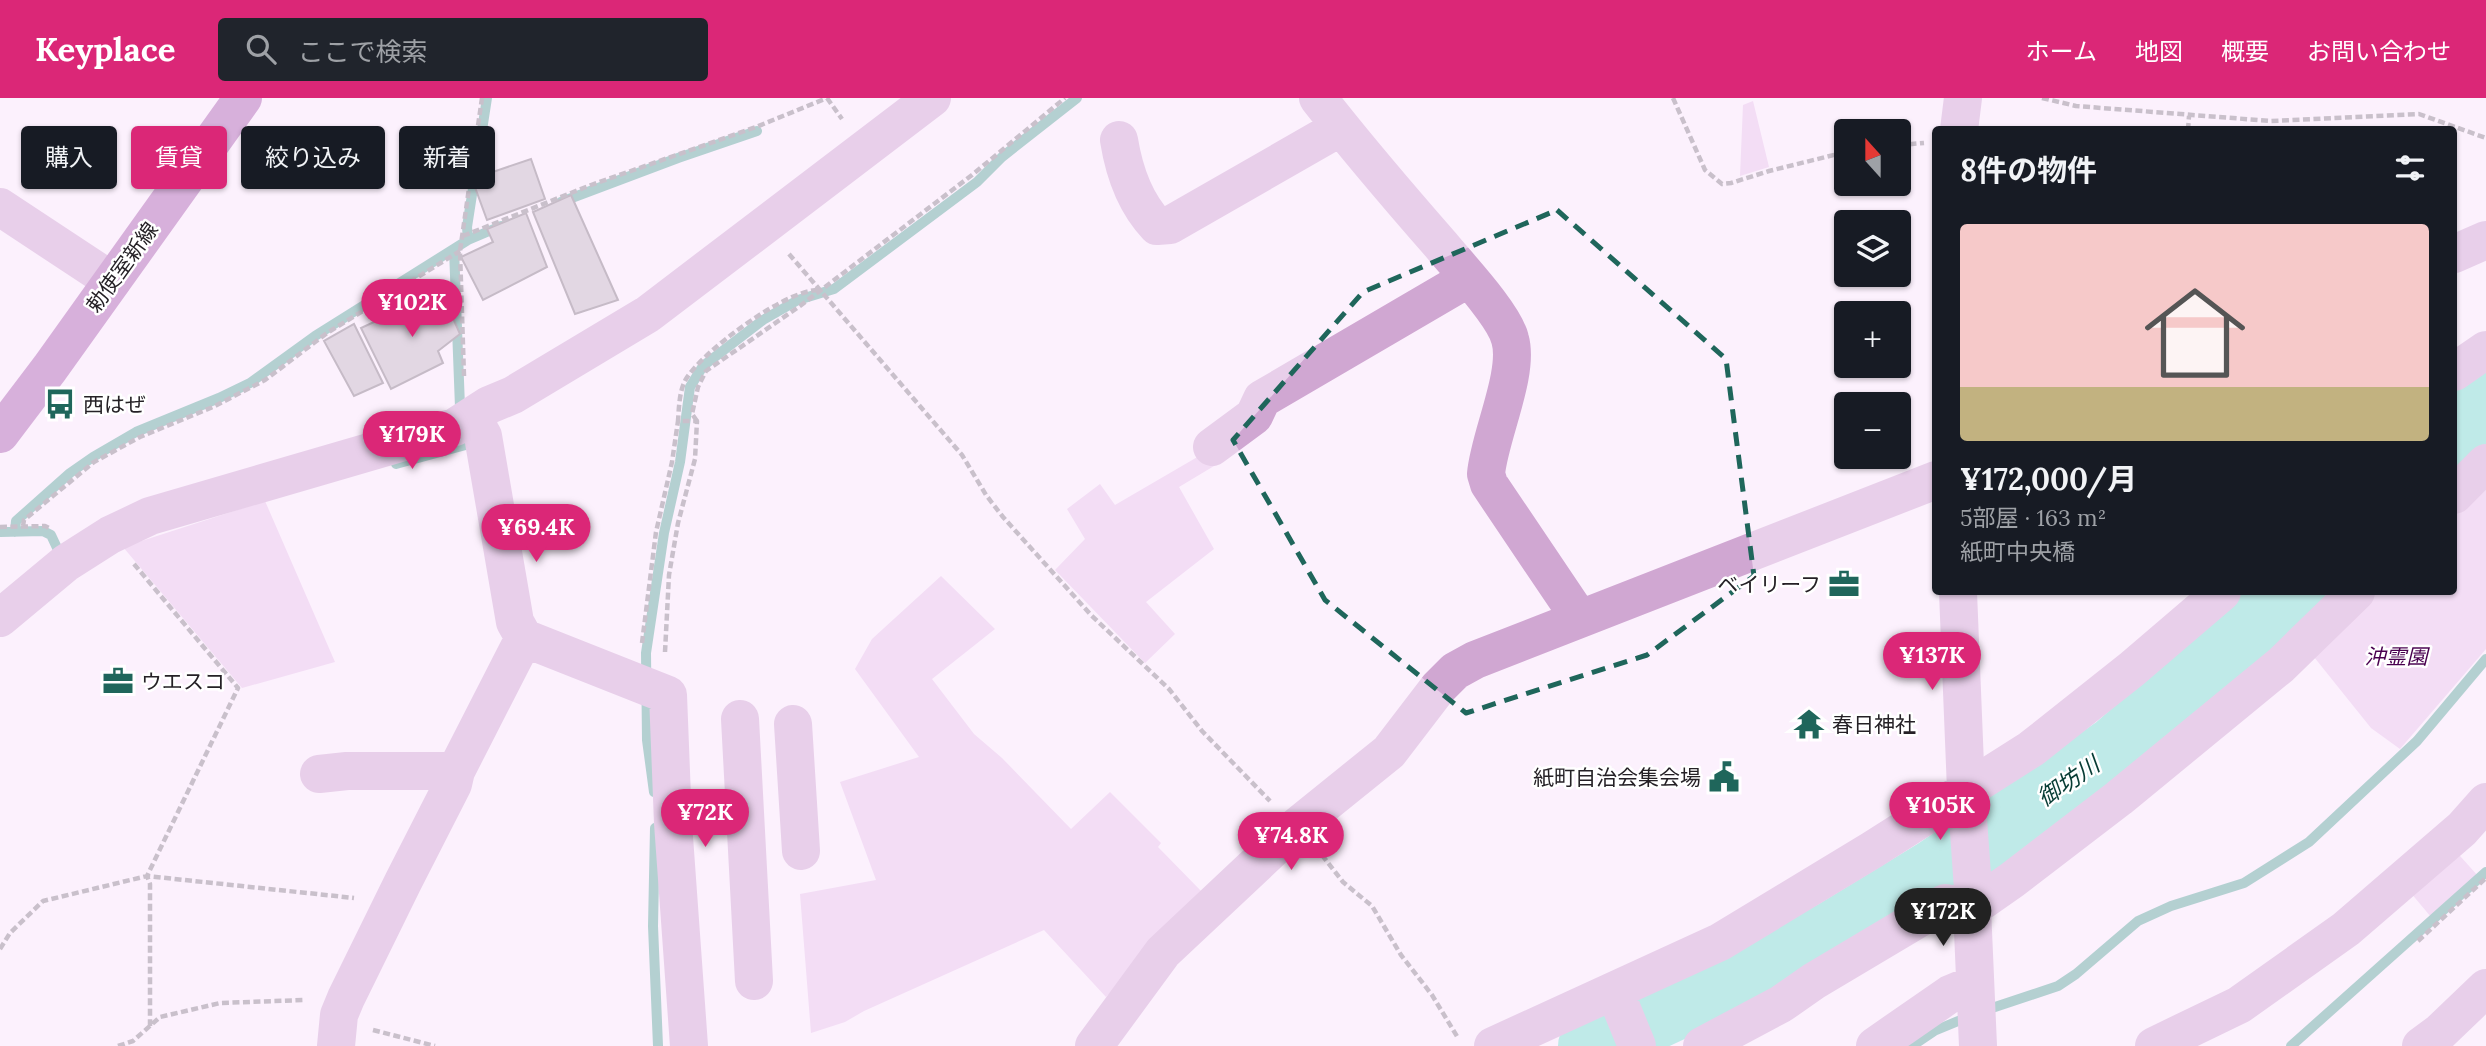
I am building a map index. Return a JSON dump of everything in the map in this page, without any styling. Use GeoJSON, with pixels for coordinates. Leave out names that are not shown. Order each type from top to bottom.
{"type":"FeatureCollection","features":[{"type":"Feature","properties":{"kind":"main road","name":"勅使室新線"},"geometry":{"type":"LineString","coordinates":[[0,434],[243,98]]}},
{"type":"Feature","properties":{"kind":"street"},"geometry":{"type":"LineString","coordinates":[[0,618],[66,563],[110,535],[150,516],[455,427],[489,405],[513,395],[648,314],[932,98]]}},
{"type":"Feature","properties":{"kind":"street"},"geometry":{"type":"LineString","coordinates":[[1960,126],[1963,98]]}},
{"type":"Feature","properties":{"kind":"street"},"geometry":{"type":"LineString","coordinates":[[1119,140],[1124,167],[1148,216],[1157,226],[1170,225],[1329,113],[1469,278],[1503,323],[1510,339],[1512,356],[1486,466],[1489,484],[1580,619]]}},
{"type":"Feature","properties":{"kind":"street"},"geometry":{"type":"LineString","coordinates":[[0,207],[112,281]]}},
{"type":"Feature","properties":{"kind":"street"},"geometry":{"type":"LineString","coordinates":[[2457,253],[2486,240]]}},
{"type":"Feature","properties":{"kind":"street"},"geometry":{"type":"LineString","coordinates":[[1212,447],[1254,416],[1262,399],[1469,278]]}},
{"type":"Feature","properties":{"kind":"street"},"geometry":{"type":"LineString","coordinates":[[2457,370],[2486,351]]}},
{"type":"Feature","properties":{"kind":"street"},"geometry":{"type":"LineString","coordinates":[[472,416],[483,436],[515,622],[524,638],[653,689],[674,837],[689,1046]]}},
{"type":"Feature","properties":{"kind":"street"},"geometry":{"type":"LineString","coordinates":[[2457,492],[2486,463]]}},
{"type":"Feature","properties":{"kind":"street"},"geometry":{"type":"LineString","coordinates":[[1094,1046],[1163,952],[1296,827],[1389,752],[1438,688],[1455,671],[1475,660],[1932,482]]}},
{"type":"Feature","properties":{"kind":"street"},"geometry":{"type":"LineString","coordinates":[[1958,595],[1976,1016]]}},
{"type":"Feature","properties":{"kind":"street"},"geometry":{"type":"LineString","coordinates":[[1493,1046],[1720,942],[1872,850],[2031,749],[2132,669],[2218,595]]}},
{"type":"Feature","properties":{"kind":"street"},"geometry":{"type":"LineString","coordinates":[[1702,1046],[1781,1004],[1814,981],[1945,903],[1972,898],[2012,880],[2119,798],[2281,665],[2353,595]]}},
{"type":"Feature","properties":{"kind":"street"},"geometry":{"type":"LineString","coordinates":[[340,1022],[393,902],[524,638]]}},
{"type":"Feature","properties":{"kind":"street"},"geometry":{"type":"LineString","coordinates":[[740,719],[754,981]]}},
{"type":"Feature","properties":{"kind":"street"},"geometry":{"type":"LineString","coordinates":[[793,724],[801,851]]}},
{"type":"Feature","properties":{"kind":"street"},"geometry":{"type":"LineString","coordinates":[[319,774],[347,771],[456,771]]}},
{"type":"Feature","properties":{"kind":"street"},"geometry":{"type":"LineString","coordinates":[[2154,1046],[2239,1005],[2346,929],[2462,829],[2486,802]]}},
{"type":"Feature","properties":{"kind":"street"},"geometry":{"type":"LineString","coordinates":[[2421,1046],[2440,1032],[2486,988]]}},
{"type":"Feature","properties":{"kind":"street"},"geometry":{"type":"LineString","coordinates":[[1615,992],[1637,1046]]}},
{"type":"Feature","properties":{"kind":"street"},"geometry":{"type":"LineString","coordinates":[[1875,1046],[1950,994],[1976,1016]]}},
{"type":"Feature","properties":{"kind":"path"},"geometry":{"type":"LineString","coordinates":[[472,416],[465,404],[460,251],[482,98]]}},
{"type":"Feature","properties":{"kind":"path"},"geometry":{"type":"LineString","coordinates":[[463,236],[584,187],[756,127],[827,98]]}},
{"type":"Feature","properties":{"kind":"path"},"geometry":{"type":"LineString","coordinates":[[653,689],[665,648],[669,575],[678,523],[695,459],[697,421],[692,414],[695,396],[706,371],[972,175],[1065,98]]}},
{"type":"Feature","properties":{"kind":"path"},"geometry":{"type":"LineString","coordinates":[[1673,98],[1705,170],[1722,184],[1834,155]]}},
{"type":"Feature","properties":{"kind":"path"},"geometry":{"type":"LineString","coordinates":[[2042,98],[2076,106],[2271,121],[2419,114],[2452,126]]}},
{"type":"Feature","properties":{"kind":"path"},"geometry":{"type":"LineString","coordinates":[[2188,126],[2189,116]]}},
{"type":"Feature","properties":{"kind":"path"},"geometry":{"type":"LineString","coordinates":[[2457,128],[2486,138]]}},
{"type":"Feature","properties":{"kind":"path"},"geometry":{"type":"LineString","coordinates":[[1911,144],[1932,142]]}},
{"type":"Feature","properties":{"kind":"path"},"geometry":{"type":"LineString","coordinates":[[763,224],[962,456],[1003,517],[1091,615],[1169,690],[1202,731],[1309,838],[1343,882],[1372,906],[1401,955],[1432,995],[1462,1046]]}},
{"type":"Feature","properties":{"kind":"path"},"geometry":{"type":"LineString","coordinates":[[23,526],[24,520],[94,462],[140,437],[214,407],[265,380],[327,333],[460,251]]}},
{"type":"Feature","properties":{"kind":"path"},"geometry":{"type":"LineString","coordinates":[[653,689],[656,532],[672,462],[684,381],[698,362],[770,309],[806,290],[819,290]]}},
{"type":"Feature","properties":{"kind":"path"},"geometry":{"type":"LineString","coordinates":[[678,421],[697,421]]}},
{"type":"Feature","properties":{"kind":"path"},"geometry":{"type":"LineString","coordinates":[[0,527],[45,526],[54,530]]}},
{"type":"Feature","properties":{"kind":"path"},"geometry":{"type":"LineString","coordinates":[[110,535],[238,688],[147,876],[150,884],[150,1026]]}},
{"type":"Feature","properties":{"kind":"path"},"geometry":{"type":"LineString","coordinates":[[0,949],[10,933],[43,901],[147,876],[393,902]]}},
{"type":"Feature","properties":{"kind":"path"},"geometry":{"type":"LineString","coordinates":[[2418,941],[2486,878]]}},
{"type":"Feature","properties":{"kind":"path"},"geometry":{"type":"LineString","coordinates":[[118,1046],[132,1041],[160,1017],[219,1003],[340,1022],[435,1046]]}},
{"type":"Feature","properties":{"kind":"highlighted area"},"geometry":{"type":"Polygon","coordinates":[[[1557,210],[1726,359],[1754,576],[1647,655],[1466,713],[1325,600],[1233,440],[1363,292],[1557,210]]]}},
{"type":"Feature","properties":{"kind":"green space"},"geometry":{"type":"Polygon","coordinates":[[[1753,101],[1769,167],[1740,176],[1743,105],[1753,101]]]}},
{"type":"Feature","properties":{"kind":"green space"},"geometry":{"type":"Polygon","coordinates":[[[1206,452],[1214,466],[1179,487],[1214,549],[1146,602],[1175,634],[1145,663],[1055,570],[1085,539],[1067,509],[1100,484],[1115,505],[1206,452]]]}},
{"type":"Feature","properties":{"kind":"green space","name":"沖霊園"},"geometry":{"type":"Polygon","coordinates":[[[2486,475],[2486,649],[2400,749],[2371,728],[2314,657],[2366,595],[2457,595],[2457,504],[2486,475]]]}},
{"type":"Feature","properties":{"kind":"green space"},"geometry":{"type":"Polygon","coordinates":[[[265,501],[335,662],[242,688],[123,547],[265,501]]]}},
{"type":"Feature","properties":{"kind":"green space"},"geometry":{"type":"Polygon","coordinates":[[[941,576],[995,629],[932,679],[974,734],[1002,758],[1071,829],[1110,792],[1161,843],[1158,847],[1203,893],[1106,997],[1044,930],[845,1022],[811,1033],[800,894],[876,880],[840,782],[919,757],[855,669],[872,639],[941,576]]]}},
{"type":"Feature","properties":{"kind":"green space"},"geometry":{"type":"Polygon","coordinates":[[[2452,847],[2478,876],[2431,917],[2405,886],[2452,847]]]}},
{"type":"Feature","properties":{"kind":"building"},"geometry":{"type":"Polygon","coordinates":[[[531,159],[545,199],[487,220],[476,189],[495,189],[495,171],[531,159]]]}},
{"type":"Feature","properties":{"kind":"building"},"geometry":{"type":"Polygon","coordinates":[[[571,195],[618,300],[575,314],[533,212],[571,195]]]}},
{"type":"Feature","properties":{"kind":"building"},"geometry":{"type":"Polygon","coordinates":[[[526,213],[547,267],[483,300],[461,257],[493,242],[487,229],[526,213]]]}},
{"type":"Feature","properties":{"kind":"building"},"geometry":{"type":"Polygon","coordinates":[[[441,291],[460,334],[438,351],[443,363],[391,389],[361,328],[441,291]]]}},
{"type":"Feature","properties":{"kind":"building"},"geometry":{"type":"Polygon","coordinates":[[[354,324],[383,383],[354,396],[324,341],[354,324]]]}},
{"type":"Feature","properties":{"kind":"waterway"},"geometry":{"type":"LineString","coordinates":[[468,240],[467,227],[487,98]]}},
{"type":"Feature","properties":{"kind":"waterway"},"geometry":{"type":"LineString","coordinates":[[654,792],[647,740],[646,653],[664,533],[680,462],[690,387],[703,366],[763,320],[798,300],[834,289],[977,182],[1002,157],[1077,98]]}},
{"type":"Feature","properties":{"kind":"waterway"},"geometry":{"type":"LineString","coordinates":[[561,202],[757,131]]}},
{"type":"Feature","properties":{"kind":"waterway"},"geometry":{"type":"LineString","coordinates":[[15,532],[16,521],[70,473],[93,457],[136,432],[250,383],[315,336],[468,240],[501,226]]}},
{"type":"Feature","properties":{"kind":"waterway"},"geometry":{"type":"LineString","coordinates":[[454,249],[460,407]]}},
{"type":"Feature","properties":{"kind":"waterway","name":"御坊川"},"geometry":{"type":"LineString","coordinates":[[2457,433],[2486,404]]}},
{"type":"Feature","properties":{"kind":"waterway"},"geometry":{"type":"LineString","coordinates":[[396,464],[473,443]]}},
{"type":"Feature","properties":{"kind":"waterway"},"geometry":{"type":"LineString","coordinates":[[0,532],[43,531],[51,535],[58,550]]}},
{"type":"Feature","properties":{"kind":"waterway","name":"御坊川"},"geometry":{"type":"LineString","coordinates":[[1591,1046],[1833,934],[1935,872],[2117,748],[2290,595]]}},
{"type":"Feature","properties":{"kind":"waterway"},"geometry":{"type":"LineString","coordinates":[[1983,1011],[2058,986],[2138,921],[2171,906],[2244,883],[2309,842],[2417,741],[2486,659]]}},
{"type":"Feature","properties":{"kind":"waterway"},"geometry":{"type":"LineString","coordinates":[[655,828],[653,926],[658,1046]]}},
{"type":"Feature","properties":{"kind":"waterway"},"geometry":{"type":"LineString","coordinates":[[2291,1046],[2486,872]]}},
{"type":"Feature","properties":{"kind":"waterway"},"geometry":{"type":"LineString","coordinates":[[1912,1046],[1934,1031],[1968,1017]]}},
{"type":"Feature","properties":{"kind":"place","name":"西はぜ"},"geometry":{"type":"Point","coordinates":[60,404]}},
{"type":"Feature","properties":{"kind":"place","name":"ベイリーフ"},"geometry":{"type":"Point","coordinates":[1844,584]}},
{"type":"Feature","properties":{"kind":"place","name":"ウエスコ"},"geometry":{"type":"Point","coordinates":[118,681]}},
{"type":"Feature","properties":{"kind":"place","name":"春日神社"},"geometry":{"type":"Point","coordinates":[1809,724]}},
{"type":"Feature","properties":{"kind":"place","name":"紙町自治会集会場"},"geometry":{"type":"Point","coordinates":[1724,777]}}]}
